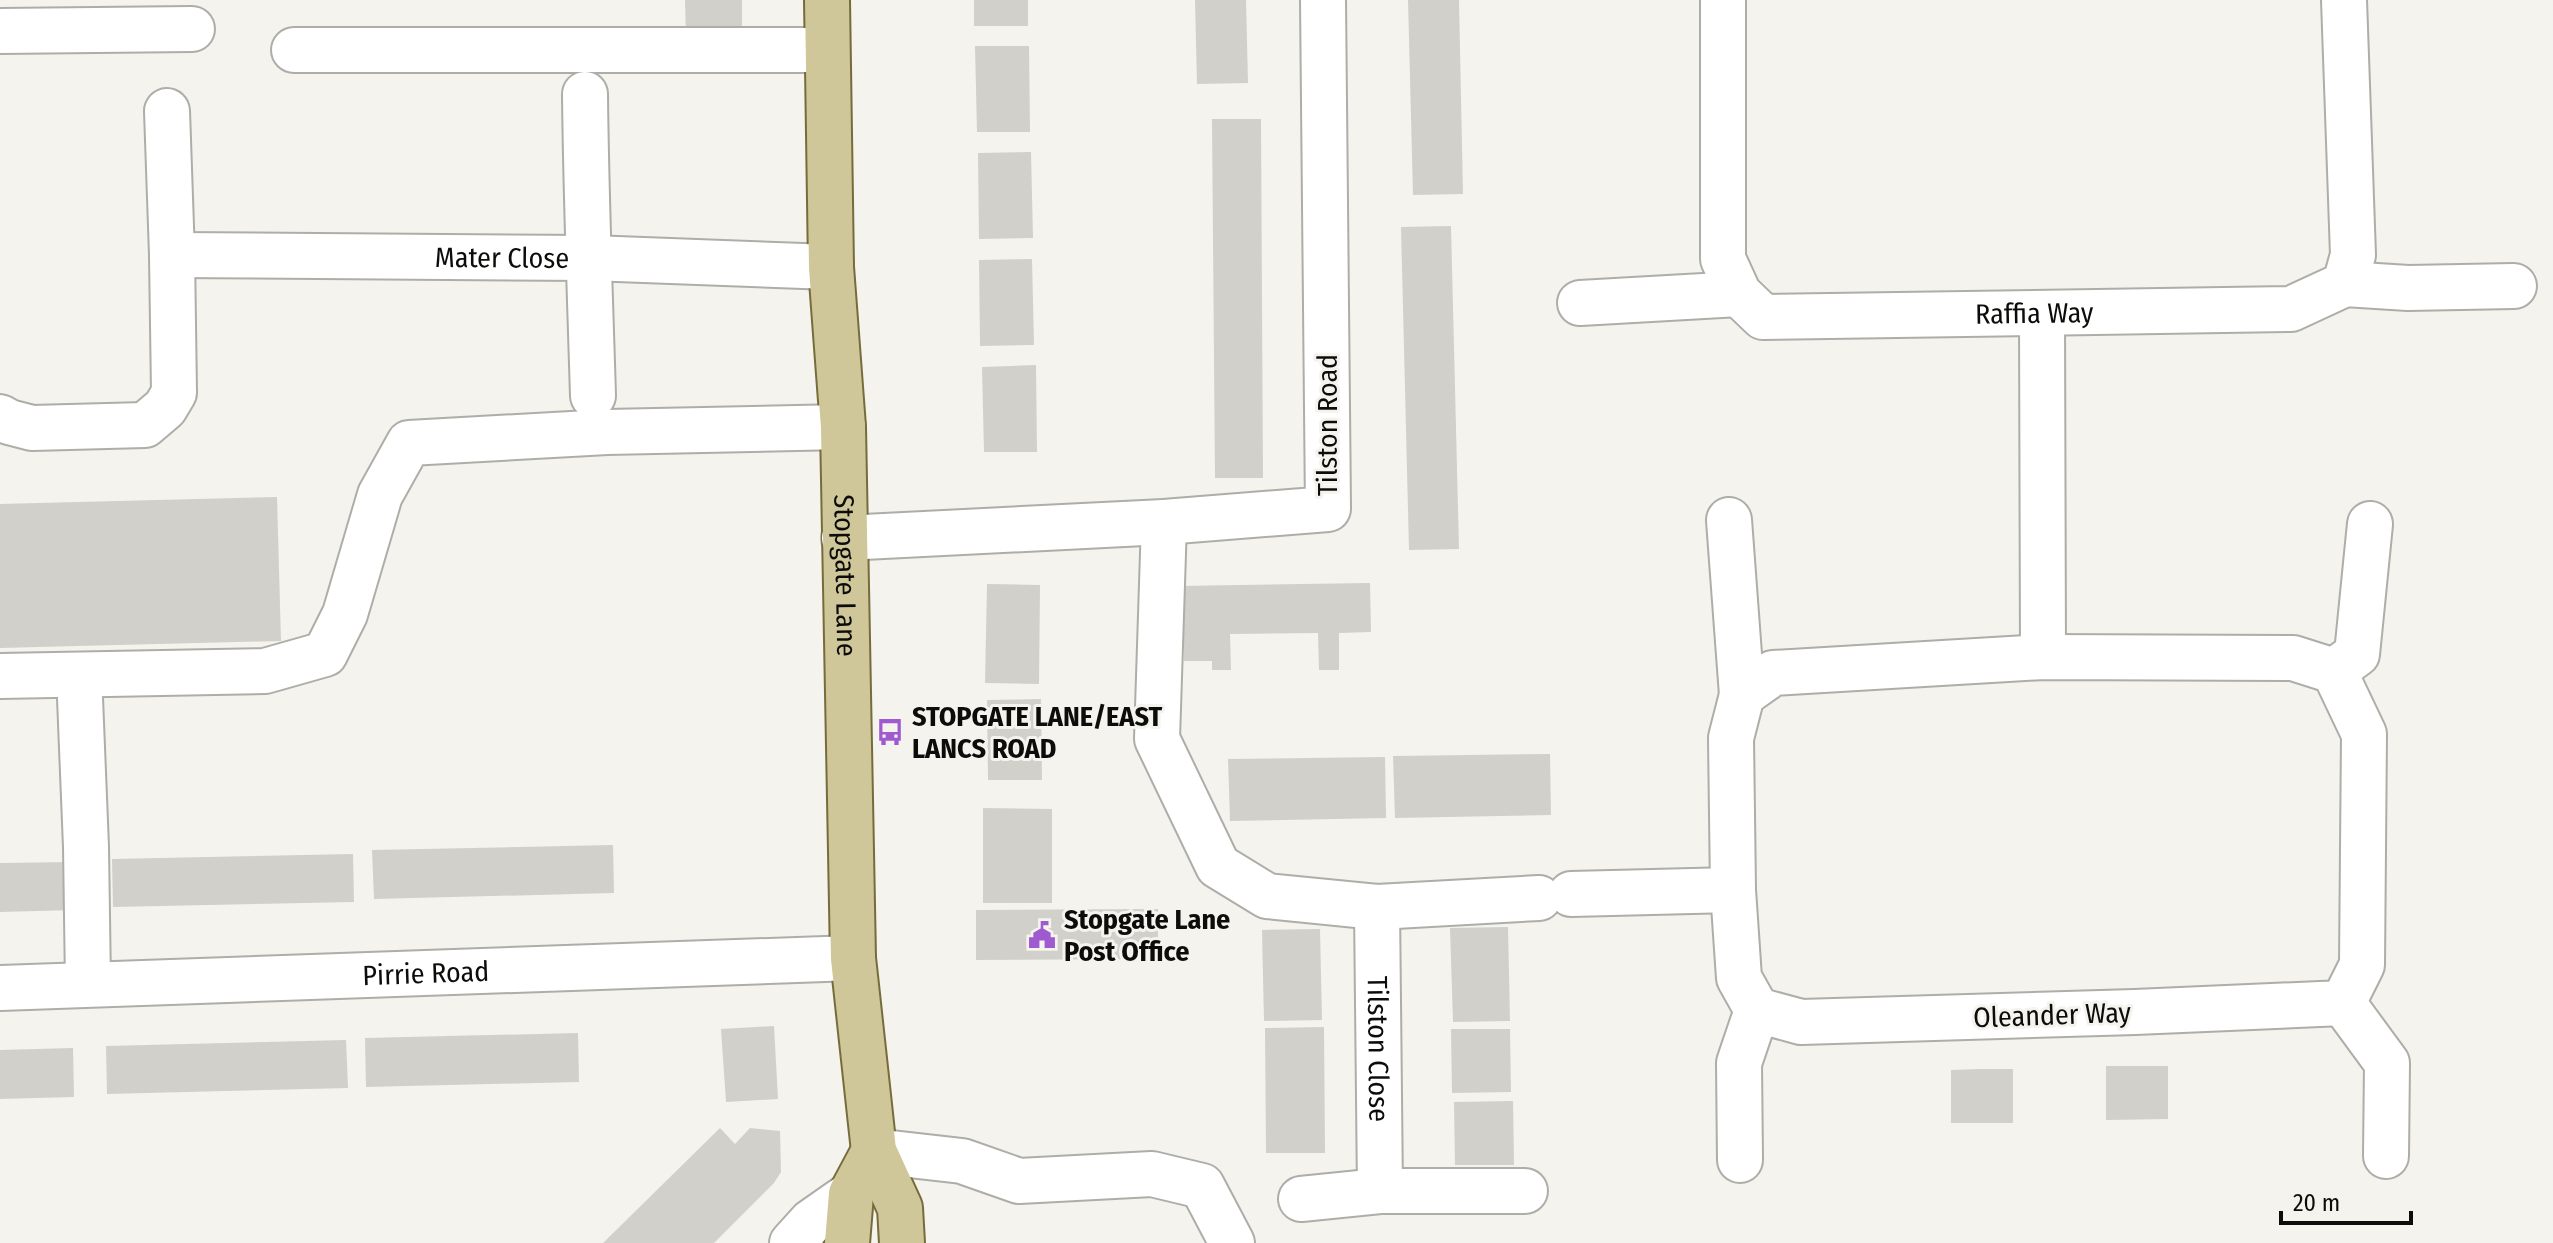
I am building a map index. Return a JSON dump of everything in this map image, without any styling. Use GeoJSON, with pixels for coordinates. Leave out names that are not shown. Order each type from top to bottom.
{"type":"FeatureCollection","features":[{"type":"Feature","properties":{"kind":"main road","name":"Stopgate Lane"},"geometry":{"type":"LineString","coordinates":[[827,0],[831,267],[843,427],[853,958],[874,1151],[900,1208],[902,1243]]}},
{"type":"Feature","properties":{"kind":"main road"},"geometry":{"type":"LineString","coordinates":[[847,1243],[851,1194],[874,1151]]}},
{"type":"Feature","properties":{"kind":"street","name":"Tilston Road"},"geometry":{"type":"LineString","coordinates":[[844,538],[1164,522],[1328,509],[1323,0]]}},
{"type":"Feature","properties":{"kind":"street","name":"Raffia Way"},"geometry":{"type":"LineString","coordinates":[[1723,0],[1723,259],[1739,294],[1763,317],[2291,309],[2345,284]]}},
{"type":"Feature","properties":{"kind":"street"},"geometry":{"type":"LineString","coordinates":[[2344,0],[2353,255],[2345,284],[2408,288],[2514,286]]}},
{"type":"Feature","properties":{"kind":"street"},"geometry":{"type":"LineString","coordinates":[[0,31],[192,29]]}},
{"type":"Feature","properties":{"kind":"street"},"geometry":{"type":"LineString","coordinates":[[294,50],[827,50]]}},
{"type":"Feature","properties":{"kind":"street"},"geometry":{"type":"LineString","coordinates":[[585,94],[593,396]]}},
{"type":"Feature","properties":{"kind":"street"},"geometry":{"type":"LineString","coordinates":[[0,417],[32,428],[145,425],[165,408],[174,393],[167,111]]}},
{"type":"Feature","properties":{"kind":"street","name":"Mater Close"},"geometry":{"type":"LineString","coordinates":[[172,255],[590,258],[831,267]]}},
{"type":"Feature","properties":{"kind":"street"},"geometry":{"type":"LineString","coordinates":[[1580,303],[1739,294]]}},
{"type":"Feature","properties":{"kind":"street"},"geometry":{"type":"LineString","coordinates":[[2042,314],[2043,657]]}},
{"type":"Feature","properties":{"kind":"street"},"geometry":{"type":"LineString","coordinates":[[0,676],[265,671],[325,654],[345,614],[380,495],[409,443],[607,432],[843,427]]}},
{"type":"Feature","properties":{"kind":"street"},"geometry":{"type":"LineString","coordinates":[[1729,520],[1742,695],[1731,738],[1733,890],[1739,978],[1757,1010],[1739,1063],[1740,1160]]}},
{"type":"Feature","properties":{"kind":"street"},"geometry":{"type":"LineString","coordinates":[[1164,522],[1157,739],[1218,866],[1267,896],[1377,907],[1555,896],[1733,890]]}},
{"type":"Feature","properties":{"kind":"street"},"geometry":{"type":"LineString","coordinates":[[2334,671],[2357,654],[2370,524]]}},
{"type":"Feature","properties":{"kind":"street"},"geometry":{"type":"LineString","coordinates":[[1742,695],[1773,673],[2043,657],[2293,658],[2334,671],[2364,734],[2362,965],[2343,1003],[2387,1063],[2386,1156]]}},
{"type":"Feature","properties":{"kind":"street"},"geometry":{"type":"LineString","coordinates":[[80,698],[88,984]]}},
{"type":"Feature","properties":{"kind":"street","name":"Tilston Close"},"geometry":{"type":"LineString","coordinates":[[1377,907],[1380,1191]]}},
{"type":"Feature","properties":{"kind":"street","name":"Pirrie Road"},"geometry":{"type":"LineString","coordinates":[[0,988],[853,958]]}},
{"type":"Feature","properties":{"kind":"street","name":"Oleander Way"},"geometry":{"type":"LineString","coordinates":[[1757,1010],[1801,1022],[2343,1003]]}},
{"type":"Feature","properties":{"kind":"street"},"geometry":{"type":"LineString","coordinates":[[874,1151],[962,1161],[1019,1181],[1152,1174],[1202,1186],[1232,1243]]}},
{"type":"Feature","properties":{"kind":"street"},"geometry":{"type":"LineString","coordinates":[[1301,1199],[1380,1191],[1525,1191]]}},
{"type":"Feature","properties":{"kind":"street"},"geometry":{"type":"LineString","coordinates":[[792,1243],[811,1222],[851,1194]]}},
{"type":"Feature","properties":{"kind":"building"},"geometry":{"type":"Polygon","coordinates":[[[685,0],[742,0],[742,39],[686,39],[685,0]]]}},
{"type":"Feature","properties":{"kind":"building"},"geometry":{"type":"Polygon","coordinates":[[[974,0],[1028,0],[1028,26],[974,26],[974,0]]]}},
{"type":"Feature","properties":{"kind":"building"},"geometry":{"type":"Polygon","coordinates":[[[1195,0],[1246,0],[1248,83],[1197,84],[1195,0]]]}},
{"type":"Feature","properties":{"kind":"building"},"geometry":{"type":"Polygon","coordinates":[[[1408,0],[1459,0],[1463,194],[1413,195],[1408,0]]]}},
{"type":"Feature","properties":{"kind":"building"},"geometry":{"type":"Polygon","coordinates":[[[975,46],[1029,46],[1030,132],[977,132],[975,46]]]}},
{"type":"Feature","properties":{"kind":"building"},"geometry":{"type":"Polygon","coordinates":[[[1212,119],[1261,119],[1263,478],[1215,478],[1212,119]]]}},
{"type":"Feature","properties":{"kind":"building"},"geometry":{"type":"Polygon","coordinates":[[[1031,152],[1033,238],[979,239],[978,153],[1031,152]]]}},
{"type":"Feature","properties":{"kind":"building"},"geometry":{"type":"Polygon","coordinates":[[[1451,226],[1459,549],[1409,550],[1401,227],[1451,226]]]}},
{"type":"Feature","properties":{"kind":"building"},"geometry":{"type":"Polygon","coordinates":[[[1032,259],[1034,345],[980,346],[979,260],[1032,259]]]}},
{"type":"Feature","properties":{"kind":"building"},"geometry":{"type":"Polygon","coordinates":[[[1036,365],[1037,452],[984,452],[982,367],[1036,365]]]}},
{"type":"Feature","properties":{"kind":"building"},"geometry":{"type":"Polygon","coordinates":[[[277,497],[281,641],[0,648],[0,504],[277,497]]]}},
{"type":"Feature","properties":{"kind":"building"},"geometry":{"type":"Polygon","coordinates":[[[1370,583],[1371,632],[1339,633],[1339,670],[1319,670],[1318,633],[1230,634],[1231,670],[1212,670],[1212,661],[1184,661],[1184,634],[1179,634],[1179,586],[1370,583]]]}},
{"type":"Feature","properties":{"kind":"building"},"geometry":{"type":"Polygon","coordinates":[[[987,584],[1040,585],[1039,684],[985,683],[987,584]]]}},
{"type":"Feature","properties":{"kind":"building"},"geometry":{"type":"Polygon","coordinates":[[[1041,699],[1042,780],[988,780],[987,700],[1041,699]]]}},
{"type":"Feature","properties":{"kind":"building"},"geometry":{"type":"Polygon","coordinates":[[[1550,754],[1551,815],[1395,818],[1393,756],[1550,754]]]}},
{"type":"Feature","properties":{"kind":"building"},"geometry":{"type":"Polygon","coordinates":[[[1385,757],[1386,818],[1230,821],[1228,759],[1385,757]]]}},
{"type":"Feature","properties":{"kind":"building"},"geometry":{"type":"Polygon","coordinates":[[[983,808],[1052,809],[1052,903],[983,903],[983,808]]]}},
{"type":"Feature","properties":{"kind":"building"},"geometry":{"type":"Polygon","coordinates":[[[613,845],[614,893],[374,899],[372,850],[613,845]]]}},
{"type":"Feature","properties":{"kind":"building"},"geometry":{"type":"Polygon","coordinates":[[[353,854],[354,902],[113,907],[112,859],[353,854]]]}},
{"type":"Feature","properties":{"kind":"building"},"geometry":{"type":"Polygon","coordinates":[[[74,862],[76,910],[0,912],[0,863],[74,862]]]}},
{"type":"Feature","properties":{"kind":"building"},"geometry":{"type":"Polygon","coordinates":[[[1158,909],[1158,959],[976,960],[976,910],[1158,909]]]}},
{"type":"Feature","properties":{"kind":"building"},"geometry":{"type":"Polygon","coordinates":[[[1508,927],[1510,1021],[1453,1022],[1450,928],[1508,927]]]}},
{"type":"Feature","properties":{"kind":"building"},"geometry":{"type":"Polygon","coordinates":[[[1320,929],[1322,1020],[1264,1021],[1262,930],[1320,929]]]}},
{"type":"Feature","properties":{"kind":"building"},"geometry":{"type":"Polygon","coordinates":[[[774,1026],[778,1099],[726,1102],[721,1029],[774,1026]]]}},
{"type":"Feature","properties":{"kind":"building"},"geometry":{"type":"Polygon","coordinates":[[[1324,1027],[1325,1153],[1266,1153],[1265,1028],[1324,1027]]]}},
{"type":"Feature","properties":{"kind":"building"},"geometry":{"type":"Polygon","coordinates":[[[1451,1029],[1510,1029],[1511,1092],[1452,1093],[1451,1029]]]}},
{"type":"Feature","properties":{"kind":"building"},"geometry":{"type":"Polygon","coordinates":[[[578,1033],[579,1082],[366,1087],[365,1038],[578,1033]]]}},
{"type":"Feature","properties":{"kind":"building"},"geometry":{"type":"Polygon","coordinates":[[[346,1040],[348,1088],[107,1094],[106,1046],[346,1040]]]}},
{"type":"Feature","properties":{"kind":"building"},"geometry":{"type":"Polygon","coordinates":[[[73,1048],[74,1097],[0,1099],[0,1050],[73,1048]]]}},
{"type":"Feature","properties":{"kind":"building"},"geometry":{"type":"Polygon","coordinates":[[[2106,1066],[2168,1066],[2168,1119],[2106,1120],[2106,1066]]]}},
{"type":"Feature","properties":{"kind":"building"},"geometry":{"type":"Polygon","coordinates":[[[2013,1069],[2013,1123],[1951,1123],[1951,1070],[2013,1069]]]}},
{"type":"Feature","properties":{"kind":"building"},"geometry":{"type":"Polygon","coordinates":[[[1513,1101],[1514,1165],[1455,1165],[1454,1102],[1513,1101]]]}},
{"type":"Feature","properties":{"kind":"building"},"geometry":{"type":"Polygon","coordinates":[[[720,1128],[735,1144],[750,1128],[780,1131],[781,1172],[774,1183],[714,1243],[603,1243],[720,1128]]]}},
{"type":"Feature","properties":{"kind":"place","name":"STOPGATE LANE/EAST LANCS ROAD"},"geometry":{"type":"Point","coordinates":[890,732]}},
{"type":"Feature","properties":{"kind":"place","name":"Stopgate Lane Post Office"},"geometry":{"type":"Point","coordinates":[1042,935]}}]}
